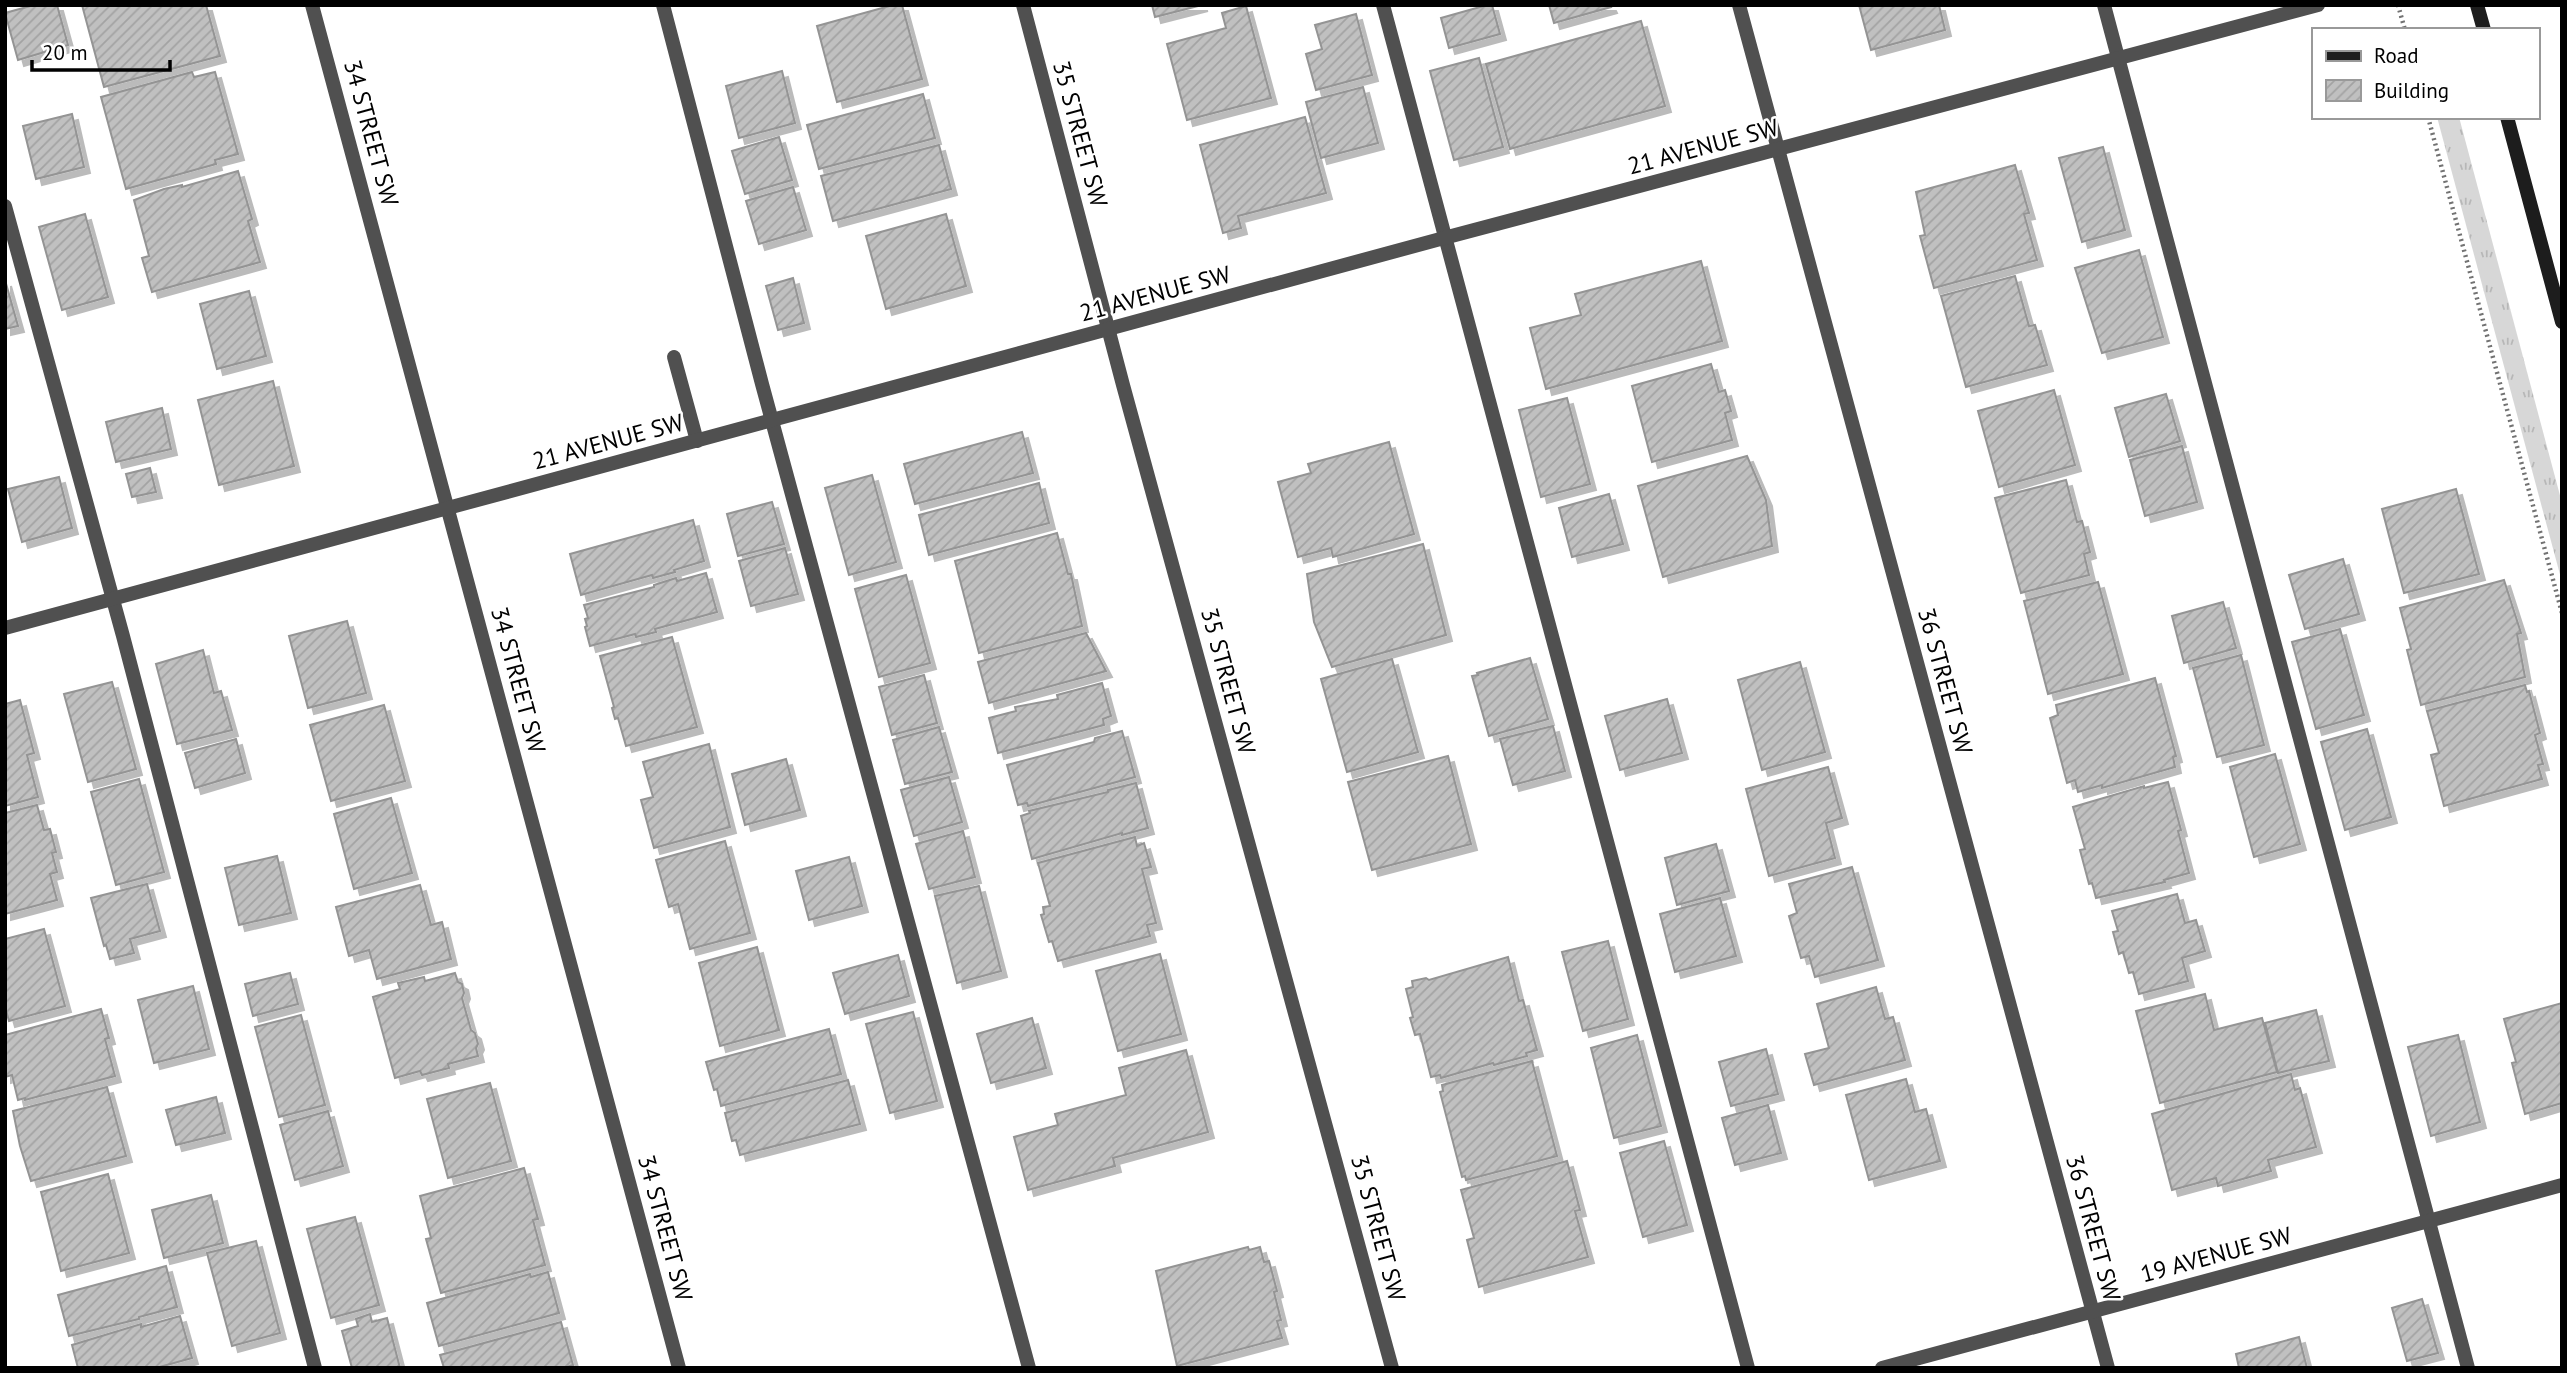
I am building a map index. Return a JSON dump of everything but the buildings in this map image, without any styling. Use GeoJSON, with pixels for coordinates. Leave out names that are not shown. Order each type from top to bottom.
{"type":"FeatureCollection","features":[{"type":"Feature","properties":{"kind":"main road"},"geometry":{"type":"LineString","coordinates":[[2477,5],[2483,28]]}},
{"type":"Feature","properties":{"kind":"main road"},"geometry":{"type":"LineString","coordinates":[[2508,119],[2562,322]]}},
{"type":"Feature","properties":{"kind":"street","name":"34 STREET SW"},"geometry":{"type":"LineString","coordinates":[[313,5],[679,1368]]}},
{"type":"Feature","properties":{"kind":"street"},"geometry":{"type":"LineString","coordinates":[[663,5],[772,421],[1029,1368]]}},
{"type":"Feature","properties":{"kind":"street","name":"35 STREET SW"},"geometry":{"type":"LineString","coordinates":[[1023,5],[1108,331],[1392,1368]]}},
{"type":"Feature","properties":{"kind":"street"},"geometry":{"type":"LineString","coordinates":[[1382,5],[1748,1368]]}},
{"type":"Feature","properties":{"kind":"street","name":"36 STREET SW"},"geometry":{"type":"LineString","coordinates":[[1739,5],[2108,1368]]}},
{"type":"Feature","properties":{"kind":"street"},"geometry":{"type":"LineString","coordinates":[[2104,5],[2468,1368]]}},
{"type":"Feature","properties":{"kind":"street","name":"21 AVENUE SW"},"geometry":{"type":"LineString","coordinates":[[5,628],[1444,238],[2318,5]]}},
{"type":"Feature","properties":{"kind":"street"},"geometry":{"type":"LineString","coordinates":[[5,206],[113,599],[315,1368]]}},
{"type":"Feature","properties":{"kind":"street"},"geometry":{"type":"LineString","coordinates":[[674,357],[697,441]]}},
{"type":"Feature","properties":{"kind":"street","name":"19 AVENUE SW"},"geometry":{"type":"LineString","coordinates":[[1882,1368],[2562,1185]]}},
{"type":"Feature","properties":{"kind":"path"},"geometry":{"type":"LineString","coordinates":[[2398,5],[2404,28]]}},
{"type":"Feature","properties":{"kind":"path"},"geometry":{"type":"LineString","coordinates":[[2429,119],[2562,613]]}},
{"type":"Feature","properties":{"kind":"green space"},"geometry":{"type":"Polygon","coordinates":[[[2438,119],[2460,119],[2562,503],[2562,582],[2438,119]]]}}]}
